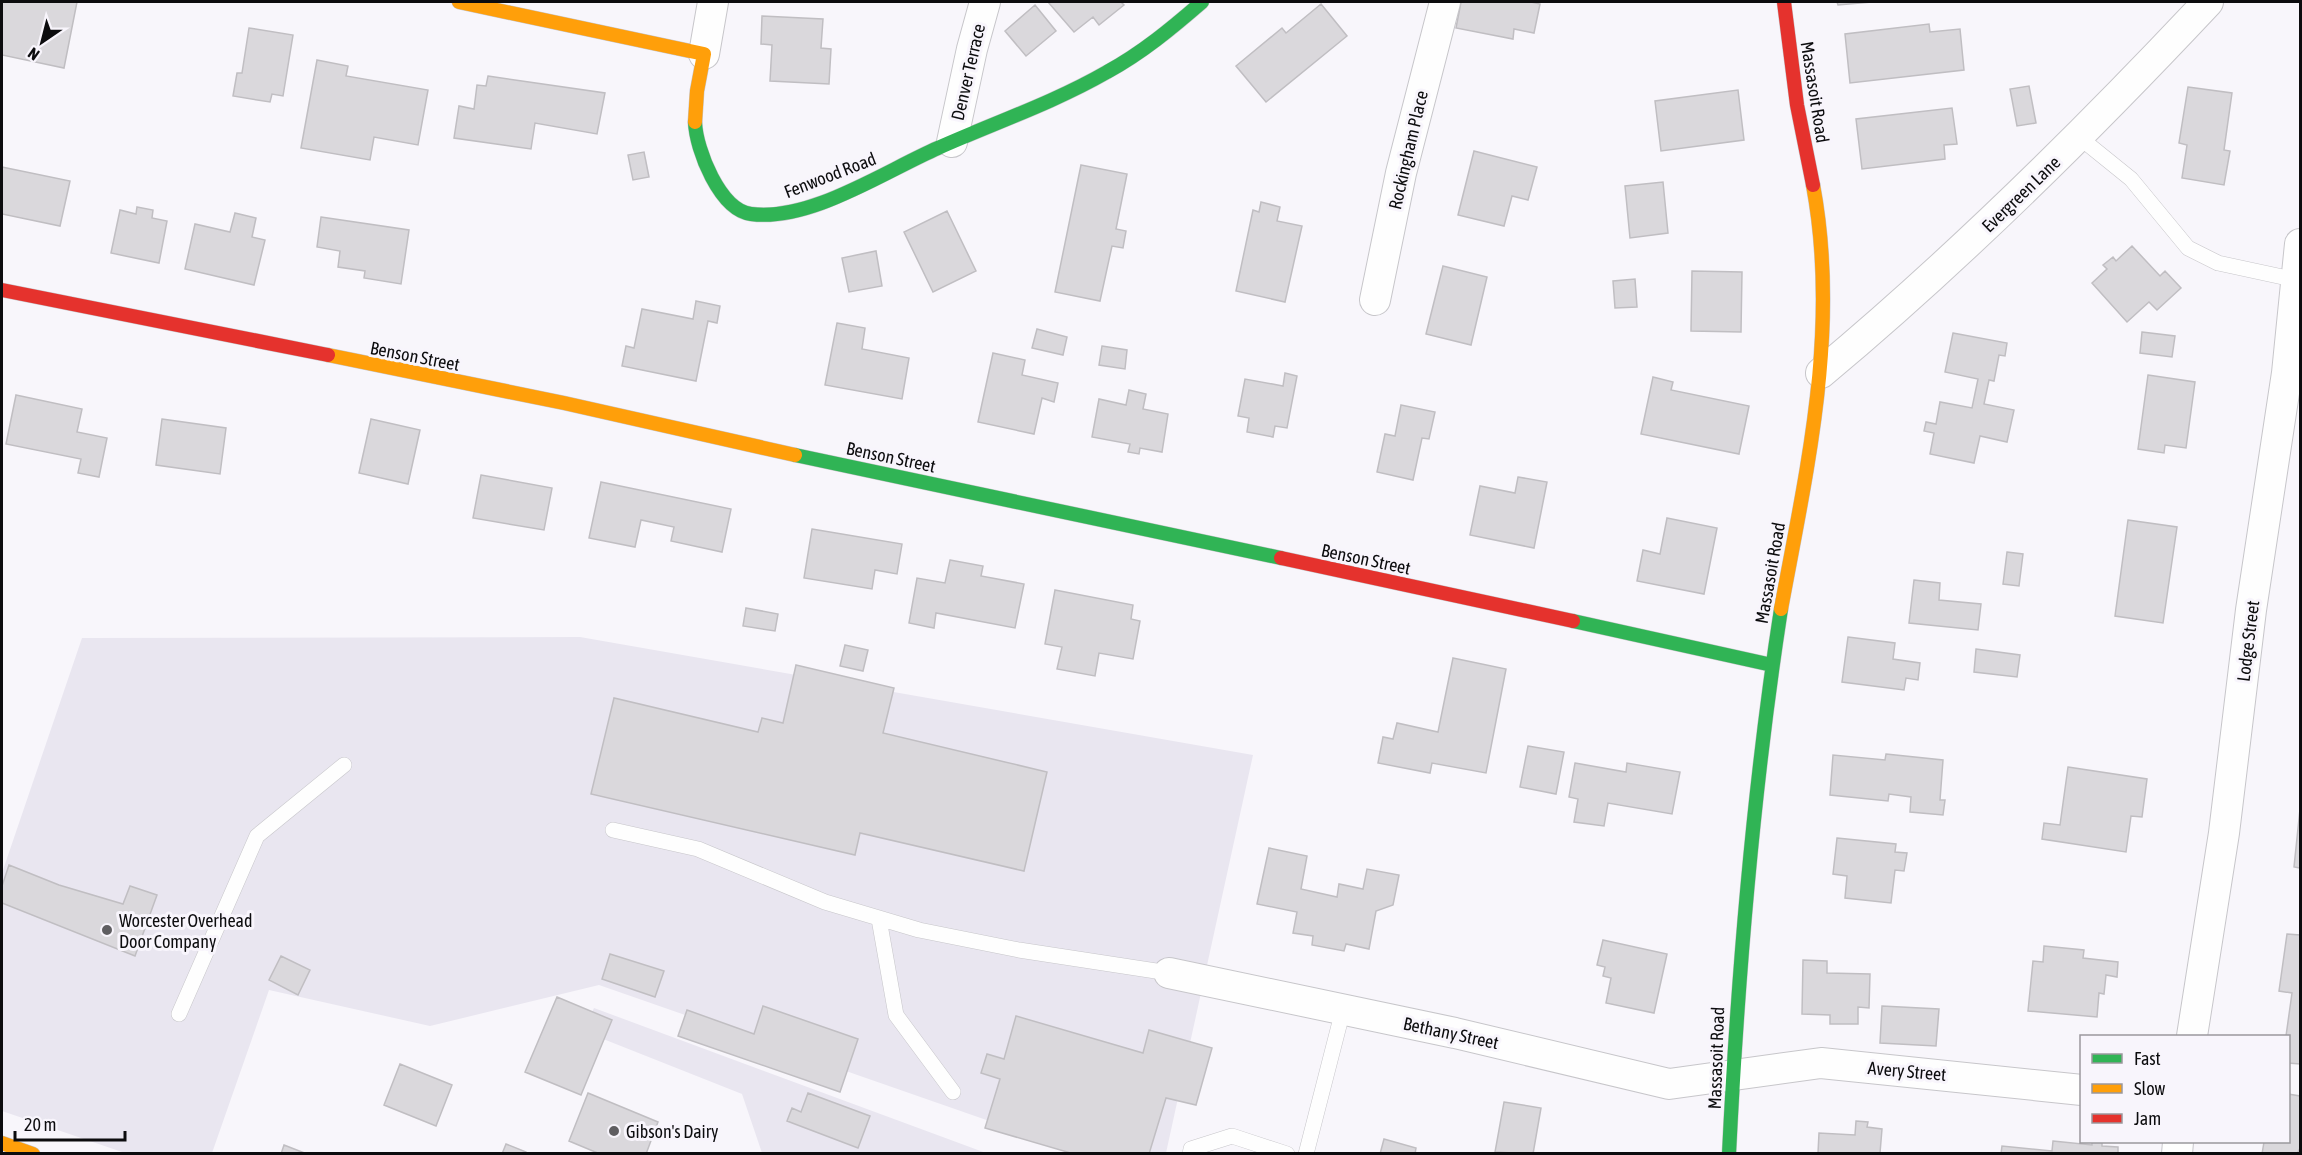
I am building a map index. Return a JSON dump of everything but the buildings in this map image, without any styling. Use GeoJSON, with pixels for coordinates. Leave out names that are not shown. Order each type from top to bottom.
{"type":"FeatureCollection","features":[{"type":"Feature","properties":{"kind":"street"},"geometry":{"type":"LineString","coordinates":[[459,2],[704,54],[713,2]]}},
{"type":"Feature","properties":{"kind":"street","name":"Denver Terrace"},"geometry":{"type":"LineString","coordinates":[[952,142],[972,49],[985,2]]}},
{"type":"Feature","properties":{"kind":"street","name":"Fenwood Road"},"geometry":{"type":"LineString","coordinates":[[704,54],[696,88],[695,140],[718,186],[732,203],[748,214],[770,215],[818,202],[857,188],[952,142],[1061,97],[1109,71],[1202,2]]}},
{"type":"Feature","properties":{"kind":"street","name":"Rockingham Place"},"geometry":{"type":"LineString","coordinates":[[1375,300],[1401,173],[1445,2]]}},
{"type":"Feature","properties":{"kind":"street","name":"Massasoit Road"},"geometry":{"type":"LineString","coordinates":[[1729,1154],[1737,987],[1772,665],[1821,373],[1824,267],[1784,2]]}},
{"type":"Feature","properties":{"kind":"street","name":"Evergreen Lane"},"geometry":{"type":"LineString","coordinates":[[1821,373],[1937,274],[2079,137],[2208,2]]}},
{"type":"Feature","properties":{"kind":"street","name":"Lodge Street"},"geometry":{"type":"LineString","coordinates":[[2192,1035],[2224,833],[2251,610],[2288,373],[2301,244]]}},
{"type":"Feature","properties":{"kind":"street","name":"Benson Street"},"geometry":{"type":"LineString","coordinates":[[2,290],[564,403],[807,458],[1539,613],[1772,665]]}},
{"type":"Feature","properties":{"kind":"street","name":"Bethany Street"},"geometry":{"type":"LineString","coordinates":[[1169,972],[1465,1036],[1669,1084],[1732,1075]]}},
{"type":"Feature","properties":{"kind":"street","name":"Avery Street"},"geometry":{"type":"LineString","coordinates":[[1732,1075],[1821,1063],[2080,1090]]}},
{"type":"Feature","properties":{"kind":"street"},"geometry":{"type":"LineString","coordinates":[[2,1143],[33,1154]]}},
{"type":"Feature","properties":{"kind":"lane"},"geometry":{"type":"LineString","coordinates":[[2079,137],[2131,179],[2188,248],[2218,263],[2297,280]]}},
{"type":"Feature","properties":{"kind":"lane"},"geometry":{"type":"LineString","coordinates":[[179,1014],[257,836],[344,765]]}},
{"type":"Feature","properties":{"kind":"lane"},"geometry":{"type":"LineString","coordinates":[[613,830],[698,849],[825,902],[879,919],[966,941],[1169,972]]}},
{"type":"Feature","properties":{"kind":"lane"},"geometry":{"type":"LineString","coordinates":[[879,919],[896,1015],[953,1092]]}},
{"type":"Feature","properties":{"kind":"lane"},"geometry":{"type":"LineString","coordinates":[[1306,1154],[1343,1010]]}},
{"type":"Feature","properties":{"kind":"lane"},"geometry":{"type":"LineString","coordinates":[[1190,1154],[1191,1149],[1232,1136],[1287,1154]]}},
{"type":"Feature","properties":{"kind":"shaded area"},"geometry":{"type":"Polygon","coordinates":[[[580,637],[1253,755],[1166,1153],[1081,1153],[599,985],[430,1026],[269,990],[212,1153],[125,1153],[2,1111],[2,873],[82,638],[580,637]]]}},
{"type":"Feature","properties":{"kind":"shaded area"},"geometry":{"type":"Polygon","coordinates":[[[594,1008],[986,1153],[762,1153],[742,1094],[583,1031],[594,1008]]]}},
{"type":"Feature","properties":{"kind":"traffic: fast"},"geometry":{"type":"LineString","coordinates":[[695,122],[696,134],[705,162],[720,191],[729,202],[751,214],[774,214],[798,210],[847,193],[938,148],[1087,83],[1145,48],[1202,2]]}},
{"type":"Feature","properties":{"kind":"traffic: fast"},"geometry":{"type":"LineString","coordinates":[[795,455],[1281,558]]}},
{"type":"Feature","properties":{"kind":"traffic: fast"},"geometry":{"type":"LineString","coordinates":[[1729,1154],[1748,881],[1762,745],[1781,609]]}},
{"type":"Feature","properties":{"kind":"traffic: fast"},"geometry":{"type":"LineString","coordinates":[[1573,621],[1772,665]]}},
{"type":"Feature","properties":{"kind":"traffic: slow"},"geometry":{"type":"LineString","coordinates":[[459,2],[704,54],[697,91],[695,122]]}},
{"type":"Feature","properties":{"kind":"traffic: slow"},"geometry":{"type":"LineString","coordinates":[[1781,609],[1810,451],[1822,345],[1823,292],[1820,239],[1813,185]]}},
{"type":"Feature","properties":{"kind":"traffic: slow"},"geometry":{"type":"LineString","coordinates":[[328,355],[564,403],[795,455]]}},
{"type":"Feature","properties":{"kind":"traffic: slow"},"geometry":{"type":"LineString","coordinates":[[2,1143],[33,1154]]}},
{"type":"Feature","properties":{"kind":"traffic: jam"},"geometry":{"type":"LineString","coordinates":[[1784,2],[1797,105],[1813,185]]}},
{"type":"Feature","properties":{"kind":"traffic: jam"},"geometry":{"type":"LineString","coordinates":[[2,290],[328,355]]}},
{"type":"Feature","properties":{"kind":"traffic: jam"},"geometry":{"type":"LineString","coordinates":[[1281,558],[1573,621]]}},
{"type":"Feature","properties":{"kind":"place","name":"Worcester Overhead Door Company"},"geometry":{"type":"Point","coordinates":[107,930]}},
{"type":"Feature","properties":{"kind":"place","name":"Gibson's Dairy"},"geometry":{"type":"Point","coordinates":[614,1131]}}]}
